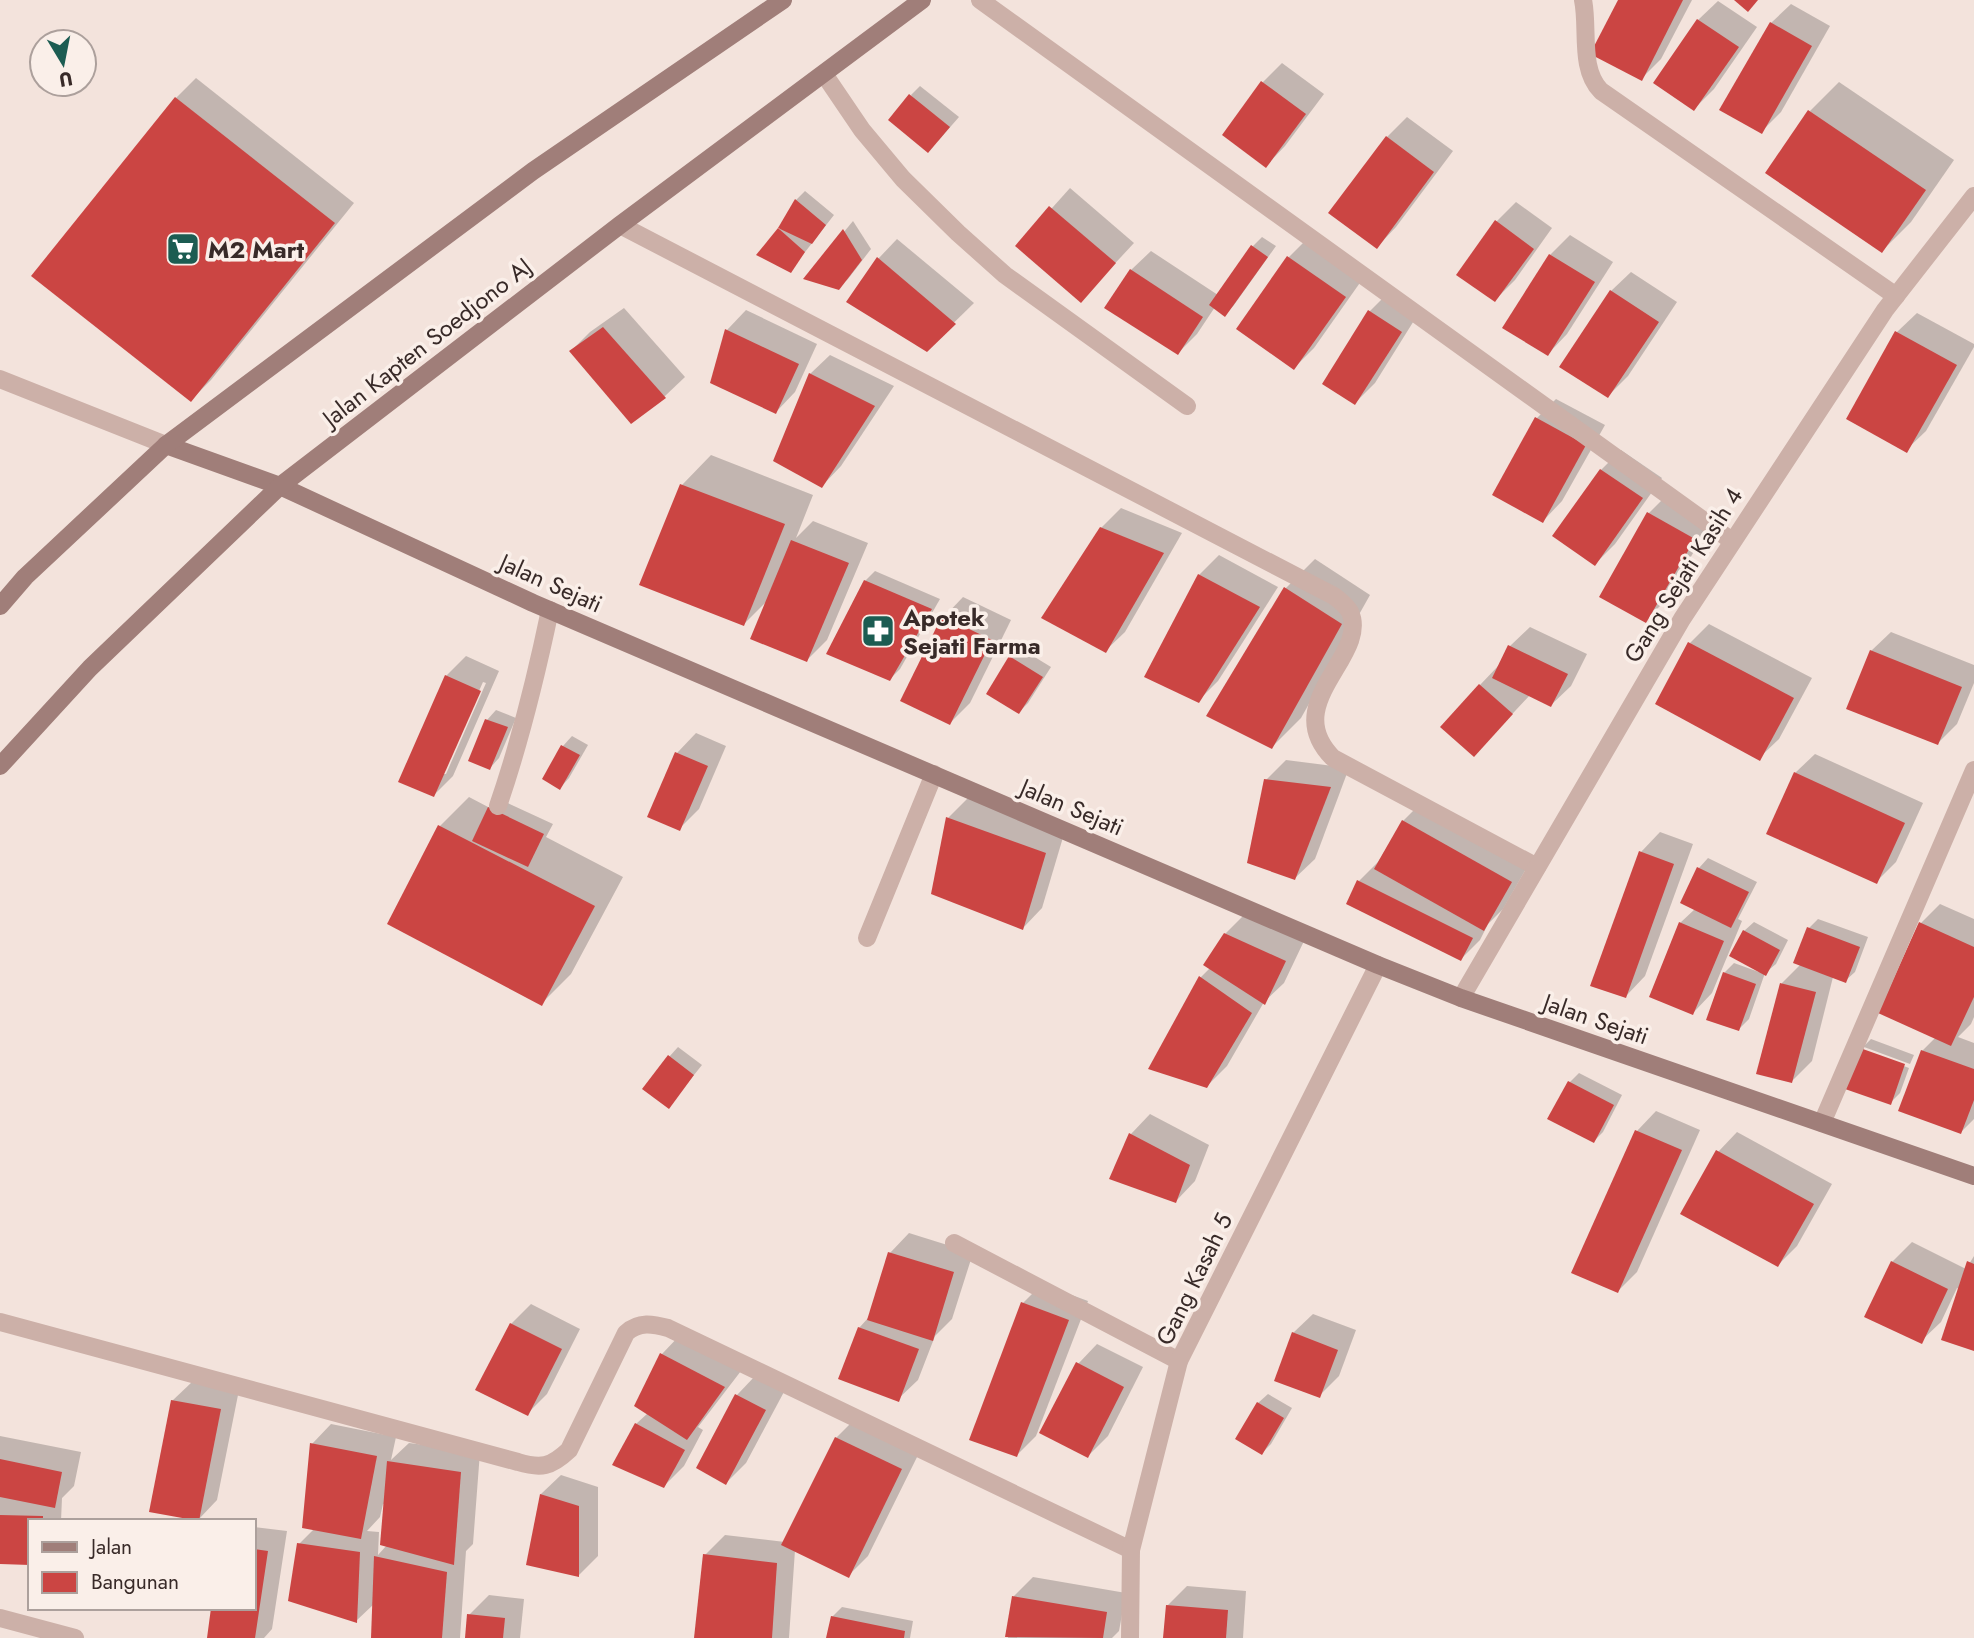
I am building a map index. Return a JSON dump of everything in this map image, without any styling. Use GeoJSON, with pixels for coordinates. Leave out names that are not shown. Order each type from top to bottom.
{"type":"FeatureCollection","features":[{"type":"Feature","properties":{"kind":"main road"},"geometry":{"type":"LineString","coordinates":[[0,606],[25,576],[166,445],[533,171],[783,0]]}},
{"type":"Feature","properties":{"kind":"main road","name":"Jalan Kapten Soedjono AJ"},"geometry":{"type":"LineString","coordinates":[[0,766],[90,668],[280,486],[620,225],[922,0]]}},
{"type":"Feature","properties":{"kind":"main road","name":"Jalan Sejati"},"geometry":{"type":"LineString","coordinates":[[166,445],[280,486],[550,610],[1378,965],[1461,998],[1974,1176]]}},
{"type":"Feature","properties":{"kind":"street"},"geometry":{"type":"LineString","coordinates":[[980,0],[1732,541]]}},
{"type":"Feature","properties":{"kind":"street"},"geometry":{"type":"LineString","coordinates":[[1583,0],[1588,63],[1594,84],[1601,91],[1896,296]]}},
{"type":"Feature","properties":{"kind":"street"},"geometry":{"type":"LineString","coordinates":[[824,74],[862,130],[903,179],[967,242],[1005,275],[1187,406]]}},
{"type":"Feature","properties":{"kind":"street","name":"Gang Sejati Kasih 4"},"geometry":{"type":"LineString","coordinates":[[1461,998],[1682,619],[1896,296],[1974,196]]}},
{"type":"Feature","properties":{"kind":"street"},"geometry":{"type":"LineString","coordinates":[[620,225],[1334,596],[1351,614],[1352,628],[1317,708],[1314,724],[1325,750],[1333,758],[1537,867]]}},
{"type":"Feature","properties":{"kind":"street"},"geometry":{"type":"LineString","coordinates":[[0,379],[166,445]]}},
{"type":"Feature","properties":{"kind":"street"},"geometry":{"type":"LineString","coordinates":[[498,806],[533,696],[550,610]]}},
{"type":"Feature","properties":{"kind":"street"},"geometry":{"type":"LineString","coordinates":[[1822,1123],[1974,770]]}},
{"type":"Feature","properties":{"kind":"street"},"geometry":{"type":"LineString","coordinates":[[867,938],[934,774]]}},
{"type":"Feature","properties":{"kind":"street","name":"Gang Kasah 5"},"geometry":{"type":"LineString","coordinates":[[1130,1638],[1131,1550],[1179,1362],[1378,965]]}},
{"type":"Feature","properties":{"kind":"street"},"geometry":{"type":"LineString","coordinates":[[954,1243],[1179,1362]]}},
{"type":"Feature","properties":{"kind":"street"},"geometry":{"type":"LineString","coordinates":[[0,1322],[518,1462],[542,1466],[555,1463],[569,1450],[626,1333],[639,1325],[653,1324],[668,1328],[1131,1550]]}},
{"type":"Feature","properties":{"kind":"street"},"geometry":{"type":"LineString","coordinates":[[0,1618],[75,1638]]}},
{"type":"Feature","properties":{"kind":"building"},"geometry":{"type":"Polygon","coordinates":[[[1618,0],[1683,0],[1642,81],[1590,54],[1618,0]]]}},
{"type":"Feature","properties":{"kind":"building"},"geometry":{"type":"Polygon","coordinates":[[[1734,0],[1758,0],[1748,12],[1734,0]]]}},
{"type":"Feature","properties":{"kind":"building"},"geometry":{"type":"Polygon","coordinates":[[[1697,19],[1739,47],[1694,111],[1653,83],[1697,19]]]}},
{"type":"Feature","properties":{"kind":"building"},"geometry":{"type":"Polygon","coordinates":[[[1770,22],[1812,46],[1762,134],[1719,110],[1770,22]]]}},
{"type":"Feature","properties":{"kind":"building"},"geometry":{"type":"Polygon","coordinates":[[[1261,81],[1306,114],[1266,168],[1222,135],[1261,81]]]}},
{"type":"Feature","properties":{"kind":"building"},"geometry":{"type":"Polygon","coordinates":[[[909,94],[950,127],[928,153],[888,120],[909,94]]]}},
{"type":"Feature","properties":{"kind":"building","name":"M2 Mart"},"geometry":{"type":"Polygon","coordinates":[[[175,97],[335,223],[191,402],[31,276],[175,97]]]}},
{"type":"Feature","properties":{"kind":"building"},"geometry":{"type":"Polygon","coordinates":[[[1808,110],[1926,190],[1882,253],[1765,173],[1808,110]]]}},
{"type":"Feature","properties":{"kind":"building"},"geometry":{"type":"Polygon","coordinates":[[[1386,136],[1434,172],[1377,249],[1328,213],[1386,136]]]}},
{"type":"Feature","properties":{"kind":"building"},"geometry":{"type":"Polygon","coordinates":[[[795,199],[826,225],[812,244],[778,228],[795,199]]]}},
{"type":"Feature","properties":{"kind":"building"},"geometry":{"type":"Polygon","coordinates":[[[1049,206],[1116,263],[1081,303],[1015,246],[1049,206]]]}},
{"type":"Feature","properties":{"kind":"building"},"geometry":{"type":"Polygon","coordinates":[[[1495,220],[1534,249],[1495,302],[1456,275],[1495,220]]]}},
{"type":"Feature","properties":{"kind":"building"},"geometry":{"type":"Polygon","coordinates":[[[778,228],[805,252],[791,273],[756,255],[778,228]]]}},
{"type":"Feature","properties":{"kind":"building"},"geometry":{"type":"Polygon","coordinates":[[[843,229],[862,260],[839,290],[803,279],[843,229]]]}},
{"type":"Feature","properties":{"kind":"building"},"geometry":{"type":"Polygon","coordinates":[[[1251,245],[1268,257],[1225,317],[1209,305],[1251,245]]]}},
{"type":"Feature","properties":{"kind":"building"},"geometry":{"type":"Polygon","coordinates":[[[1549,254],[1595,282],[1548,356],[1502,328],[1549,254]]]}},
{"type":"Feature","properties":{"kind":"building"},"geometry":{"type":"Polygon","coordinates":[[[1287,256],[1346,297],[1294,370],[1236,329],[1287,256]]]}},
{"type":"Feature","properties":{"kind":"building"},"geometry":{"type":"Polygon","coordinates":[[[877,257],[956,324],[927,352],[846,302],[877,257]]]}},
{"type":"Feature","properties":{"kind":"building"},"geometry":{"type":"Polygon","coordinates":[[[1130,269],[1203,317],[1178,355],[1104,308],[1130,269]]]}},
{"type":"Feature","properties":{"kind":"building"},"geometry":{"type":"Polygon","coordinates":[[[1610,290],[1659,322],[1608,398],[1559,367],[1610,290]]]}},
{"type":"Feature","properties":{"kind":"building"},"geometry":{"type":"Polygon","coordinates":[[[1368,310],[1402,332],[1355,405],[1322,384],[1368,310]]]}},
{"type":"Feature","properties":{"kind":"building"},"geometry":{"type":"Polygon","coordinates":[[[603,327],[666,398],[631,424],[569,351],[603,327]]]}},
{"type":"Feature","properties":{"kind":"building"},"geometry":{"type":"Polygon","coordinates":[[[725,329],[799,364],[776,414],[710,383],[725,329]]]}},
{"type":"Feature","properties":{"kind":"building"},"geometry":{"type":"Polygon","coordinates":[[[1895,331],[1957,365],[1907,453],[1846,419],[1895,331]]]}},
{"type":"Feature","properties":{"kind":"building"},"geometry":{"type":"Polygon","coordinates":[[[809,373],[875,406],[822,488],[773,461],[809,373]]]}},
{"type":"Feature","properties":{"kind":"building"},"geometry":{"type":"Polygon","coordinates":[[[1535,417],[1586,445],[1543,523],[1492,495],[1535,417]]]}},
{"type":"Feature","properties":{"kind":"building"},"geometry":{"type":"Polygon","coordinates":[[[1600,469],[1643,498],[1595,566],[1552,536],[1600,469]]]}},
{"type":"Feature","properties":{"kind":"building"},"geometry":{"type":"Polygon","coordinates":[[[680,484],[785,524],[744,626],[639,585],[680,484]]]}},
{"type":"Feature","properties":{"kind":"building"},"geometry":{"type":"Polygon","coordinates":[[[1647,512],[1695,539],[1646,623],[1599,597],[1647,512]]]}},
{"type":"Feature","properties":{"kind":"building"},"geometry":{"type":"Polygon","coordinates":[[[1100,527],[1164,553],[1106,653],[1041,618],[1100,527]]]}},
{"type":"Feature","properties":{"kind":"building"},"geometry":{"type":"Polygon","coordinates":[[[791,540],[849,563],[807,662],[750,639],[791,540]]]}},
{"type":"Feature","properties":{"kind":"building"},"geometry":{"type":"Polygon","coordinates":[[[1198,574],[1260,607],[1199,703],[1144,677],[1198,574]]]}},
{"type":"Feature","properties":{"kind":"building","name":"Apotek Sejati Farma"},"geometry":{"type":"Polygon","coordinates":[[[864,580],[932,609],[890,681],[826,654],[864,580]]]}},
{"type":"Feature","properties":{"kind":"building"},"geometry":{"type":"Polygon","coordinates":[[[1284,587],[1342,624],[1272,749],[1206,716],[1284,587]]]}},
{"type":"Feature","properties":{"kind":"building"},"geometry":{"type":"Polygon","coordinates":[[[942,616],[992,640],[950,725],[900,701],[942,616]]]}},
{"type":"Feature","properties":{"kind":"building"},"geometry":{"type":"Polygon","coordinates":[[[1688,642],[1794,698],[1760,761],[1655,704],[1688,642]]]}},
{"type":"Feature","properties":{"kind":"building"},"geometry":{"type":"Polygon","coordinates":[[[1508,645],[1568,674],[1551,707],[1492,678],[1508,645]]]}},
{"type":"Feature","properties":{"kind":"building"},"geometry":{"type":"Polygon","coordinates":[[[1870,650],[1962,687],[1938,745],[1846,709],[1870,650]]]}},
{"type":"Feature","properties":{"kind":"building"},"geometry":{"type":"Polygon","coordinates":[[[1009,656],[1043,677],[1019,714],[986,694],[1009,656]]]}},
{"type":"Feature","properties":{"kind":"building"},"geometry":{"type":"Polygon","coordinates":[[[445,675],[481,691],[434,797],[398,782],[445,675]]]}},
{"type":"Feature","properties":{"kind":"building"},"geometry":{"type":"Polygon","coordinates":[[[1479,684],[1513,714],[1474,757],[1440,727],[1479,684]]]}},
{"type":"Feature","properties":{"kind":"building"},"geometry":{"type":"Polygon","coordinates":[[[485,719],[508,727],[490,770],[468,761],[485,719]]]}},
{"type":"Feature","properties":{"kind":"building"},"geometry":{"type":"Polygon","coordinates":[[[561,745],[580,755],[560,790],[542,779],[561,745]]]}},
{"type":"Feature","properties":{"kind":"building"},"geometry":{"type":"Polygon","coordinates":[[[675,752],[708,766],[680,831],[647,817],[675,752]]]}},
{"type":"Feature","properties":{"kind":"building"},"geometry":{"type":"Polygon","coordinates":[[[1794,772],[1905,823],[1877,884],[1766,834],[1794,772]]]}},
{"type":"Feature","properties":{"kind":"building"},"geometry":{"type":"Polygon","coordinates":[[[1264,779],[1331,787],[1295,880],[1247,863],[1264,779]]]}},
{"type":"Feature","properties":{"kind":"building"},"geometry":{"type":"Polygon","coordinates":[[[488,807],[544,834],[528,867],[472,841],[488,807]]]}},
{"type":"Feature","properties":{"kind":"building"},"geometry":{"type":"Polygon","coordinates":[[[946,817],[1046,853],[1023,930],[931,894],[946,817]]]}},
{"type":"Feature","properties":{"kind":"building"},"geometry":{"type":"Polygon","coordinates":[[[1402,820],[1512,882],[1484,931],[1374,869],[1402,820]]]}},
{"type":"Feature","properties":{"kind":"building"},"geometry":{"type":"Polygon","coordinates":[[[438,825],[595,906],[542,1006],[387,924],[438,825]]]}},
{"type":"Feature","properties":{"kind":"building"},"geometry":{"type":"Polygon","coordinates":[[[1639,851],[1674,864],[1626,998],[1590,986],[1639,851]]]}},
{"type":"Feature","properties":{"kind":"building"},"geometry":{"type":"Polygon","coordinates":[[[1697,867],[1749,892],[1731,928],[1680,903],[1697,867]]]}},
{"type":"Feature","properties":{"kind":"building"},"geometry":{"type":"Polygon","coordinates":[[[1357,880],[1473,938],[1461,961],[1346,904],[1357,880]]]}},
{"type":"Feature","properties":{"kind":"building"},"geometry":{"type":"Polygon","coordinates":[[[1679,922],[1724,941],[1693,1015],[1649,997],[1679,922]]]}},
{"type":"Feature","properties":{"kind":"building"},"geometry":{"type":"Polygon","coordinates":[[[1919,922],[1974,947],[1974,997],[1951,1046],[1878,1013],[1919,922]]]}},
{"type":"Feature","properties":{"kind":"building"},"geometry":{"type":"Polygon","coordinates":[[[1807,927],[1860,947],[1846,983],[1793,963],[1807,927]]]}},
{"type":"Feature","properties":{"kind":"building"},"geometry":{"type":"Polygon","coordinates":[[[1743,930],[1780,950],[1766,976],[1729,956],[1743,930]]]}},
{"type":"Feature","properties":{"kind":"building"},"geometry":{"type":"Polygon","coordinates":[[[1224,933],[1286,961],[1265,1005],[1203,965],[1224,933]]]}},
{"type":"Feature","properties":{"kind":"building"},"geometry":{"type":"Polygon","coordinates":[[[1723,972],[1756,984],[1739,1031],[1706,1020],[1723,972]]]}},
{"type":"Feature","properties":{"kind":"building"},"geometry":{"type":"Polygon","coordinates":[[[1199,976],[1252,1013],[1207,1088],[1148,1069],[1199,976]]]}},
{"type":"Feature","properties":{"kind":"building"},"geometry":{"type":"Polygon","coordinates":[[[1780,983],[1816,992],[1792,1083],[1756,1074],[1780,983]]]}},
{"type":"Feature","properties":{"kind":"building"},"geometry":{"type":"Polygon","coordinates":[[[1860,1048],[1905,1064],[1891,1105],[1845,1089],[1860,1048]]]}},
{"type":"Feature","properties":{"kind":"building"},"geometry":{"type":"Polygon","coordinates":[[[1921,1050],[1974,1069],[1974,1100],[1961,1134],[1898,1111],[1921,1050]]]}},
{"type":"Feature","properties":{"kind":"building"},"geometry":{"type":"Polygon","coordinates":[[[668,1055],[694,1075],[669,1109],[642,1089],[668,1055]]]}},
{"type":"Feature","properties":{"kind":"building"},"geometry":{"type":"Polygon","coordinates":[[[1568,1081],[1614,1105],[1594,1143],[1547,1119],[1568,1081]]]}},
{"type":"Feature","properties":{"kind":"building"},"geometry":{"type":"Polygon","coordinates":[[[1635,1130],[1682,1150],[1618,1293],[1571,1273],[1635,1130]]]}},
{"type":"Feature","properties":{"kind":"building"},"geometry":{"type":"Polygon","coordinates":[[[1129,1133],[1190,1165],[1176,1203],[1109,1179],[1129,1133]]]}},
{"type":"Feature","properties":{"kind":"building"},"geometry":{"type":"Polygon","coordinates":[[[1716,1150],[1814,1204],[1778,1267],[1680,1214],[1716,1150]]]}},
{"type":"Feature","properties":{"kind":"building"},"geometry":{"type":"Polygon","coordinates":[[[888,1252],[954,1272],[933,1341],[867,1320],[888,1252]]]}},
{"type":"Feature","properties":{"kind":"building"},"geometry":{"type":"Polygon","coordinates":[[[1891,1261],[1948,1289],[1922,1344],[1864,1317],[1891,1261]]]}},
{"type":"Feature","properties":{"kind":"building"},"geometry":{"type":"Polygon","coordinates":[[[1967,1261],[1974,1264],[1974,1351],[1941,1340],[1967,1261]]]}},
{"type":"Feature","properties":{"kind":"building"},"geometry":{"type":"Polygon","coordinates":[[[1021,1302],[1069,1320],[1017,1457],[969,1440],[1021,1302]]]}},
{"type":"Feature","properties":{"kind":"building"},"geometry":{"type":"Polygon","coordinates":[[[510,1323],[562,1349],[528,1416],[475,1390],[510,1323]]]}},
{"type":"Feature","properties":{"kind":"building"},"geometry":{"type":"Polygon","coordinates":[[[858,1327],[919,1349],[899,1402],[838,1379],[858,1327]]]}},
{"type":"Feature","properties":{"kind":"building"},"geometry":{"type":"Polygon","coordinates":[[[1292,1332],[1338,1350],[1320,1398],[1274,1381],[1292,1332]]]}},
{"type":"Feature","properties":{"kind":"building"},"geometry":{"type":"Polygon","coordinates":[[[660,1353],[725,1387],[687,1440],[634,1406],[660,1353]]]}},
{"type":"Feature","properties":{"kind":"building"},"geometry":{"type":"Polygon","coordinates":[[[1076,1362],[1124,1387],[1088,1458],[1039,1433],[1076,1362]]]}},
{"type":"Feature","properties":{"kind":"building"},"geometry":{"type":"Polygon","coordinates":[[[735,1394],[766,1410],[726,1485],[696,1468],[735,1394]]]}},
{"type":"Feature","properties":{"kind":"building"},"geometry":{"type":"Polygon","coordinates":[[[171,1400],[221,1409],[199,1519],[149,1512],[171,1400]]]}},
{"type":"Feature","properties":{"kind":"building"},"geometry":{"type":"Polygon","coordinates":[[[1257,1402],[1284,1418],[1262,1455],[1235,1439],[1257,1402]]]}},
{"type":"Feature","properties":{"kind":"building"},"geometry":{"type":"Polygon","coordinates":[[[635,1423],[685,1450],[664,1488],[612,1465],[635,1423]]]}},
{"type":"Feature","properties":{"kind":"building"},"geometry":{"type":"Polygon","coordinates":[[[835,1437],[902,1469],[849,1578],[781,1545],[835,1437]]]}},
{"type":"Feature","properties":{"kind":"building"},"geometry":{"type":"Polygon","coordinates":[[[310,1443],[377,1456],[361,1539],[302,1528],[310,1443]]]}},
{"type":"Feature","properties":{"kind":"building"},"geometry":{"type":"Polygon","coordinates":[[[0,1459],[62,1472],[55,1508],[0,1497],[0,1459]]]}},
{"type":"Feature","properties":{"kind":"building"},"geometry":{"type":"Polygon","coordinates":[[[387,1461],[461,1472],[454,1565],[380,1545],[387,1461]]]}},
{"type":"Feature","properties":{"kind":"building"},"geometry":{"type":"Polygon","coordinates":[[[540,1494],[579,1506],[579,1577],[526,1565],[540,1494]]]}},
{"type":"Feature","properties":{"kind":"building"},"geometry":{"type":"Polygon","coordinates":[[[0,1515],[43,1516],[43,1519],[28,1519],[28,1565],[0,1564],[0,1515]]]}},
{"type":"Feature","properties":{"kind":"building"},"geometry":{"type":"Polygon","coordinates":[[[297,1543],[360,1552],[357,1623],[288,1601],[297,1543]]]}},
{"type":"Feature","properties":{"kind":"building"},"geometry":{"type":"Polygon","coordinates":[[[256,1549],[268,1551],[255,1638],[207,1638],[211,1610],[256,1610],[256,1549]]]}},
{"type":"Feature","properties":{"kind":"building"},"geometry":{"type":"Polygon","coordinates":[[[703,1554],[777,1563],[772,1638],[694,1638],[703,1554]]]}},
{"type":"Feature","properties":{"kind":"building"},"geometry":{"type":"Polygon","coordinates":[[[374,1556],[447,1572],[442,1638],[371,1638],[374,1556]]]}},
{"type":"Feature","properties":{"kind":"building"},"geometry":{"type":"Polygon","coordinates":[[[1012,1596],[1107,1612],[1103,1638],[1005,1637],[1012,1596]]]}},
{"type":"Feature","properties":{"kind":"building"},"geometry":{"type":"Polygon","coordinates":[[[1166,1605],[1228,1610],[1226,1638],[1163,1638],[1166,1605]]]}},
{"type":"Feature","properties":{"kind":"building"},"geometry":{"type":"Polygon","coordinates":[[[467,1614],[505,1618],[503,1638],[465,1638],[467,1614]]]}},
{"type":"Feature","properties":{"kind":"building"},"geometry":{"type":"Polygon","coordinates":[[[831,1616],[905,1631],[904,1638],[826,1638],[831,1616]]]}},
{"type":"Feature","properties":{"kind":"place","name":"M2 Mart"},"geometry":{"type":"Point","coordinates":[183,249]}},
{"type":"Feature","properties":{"kind":"place","name":"Apotek Sejati Farma"},"geometry":{"type":"Point","coordinates":[878,631]}}]}
